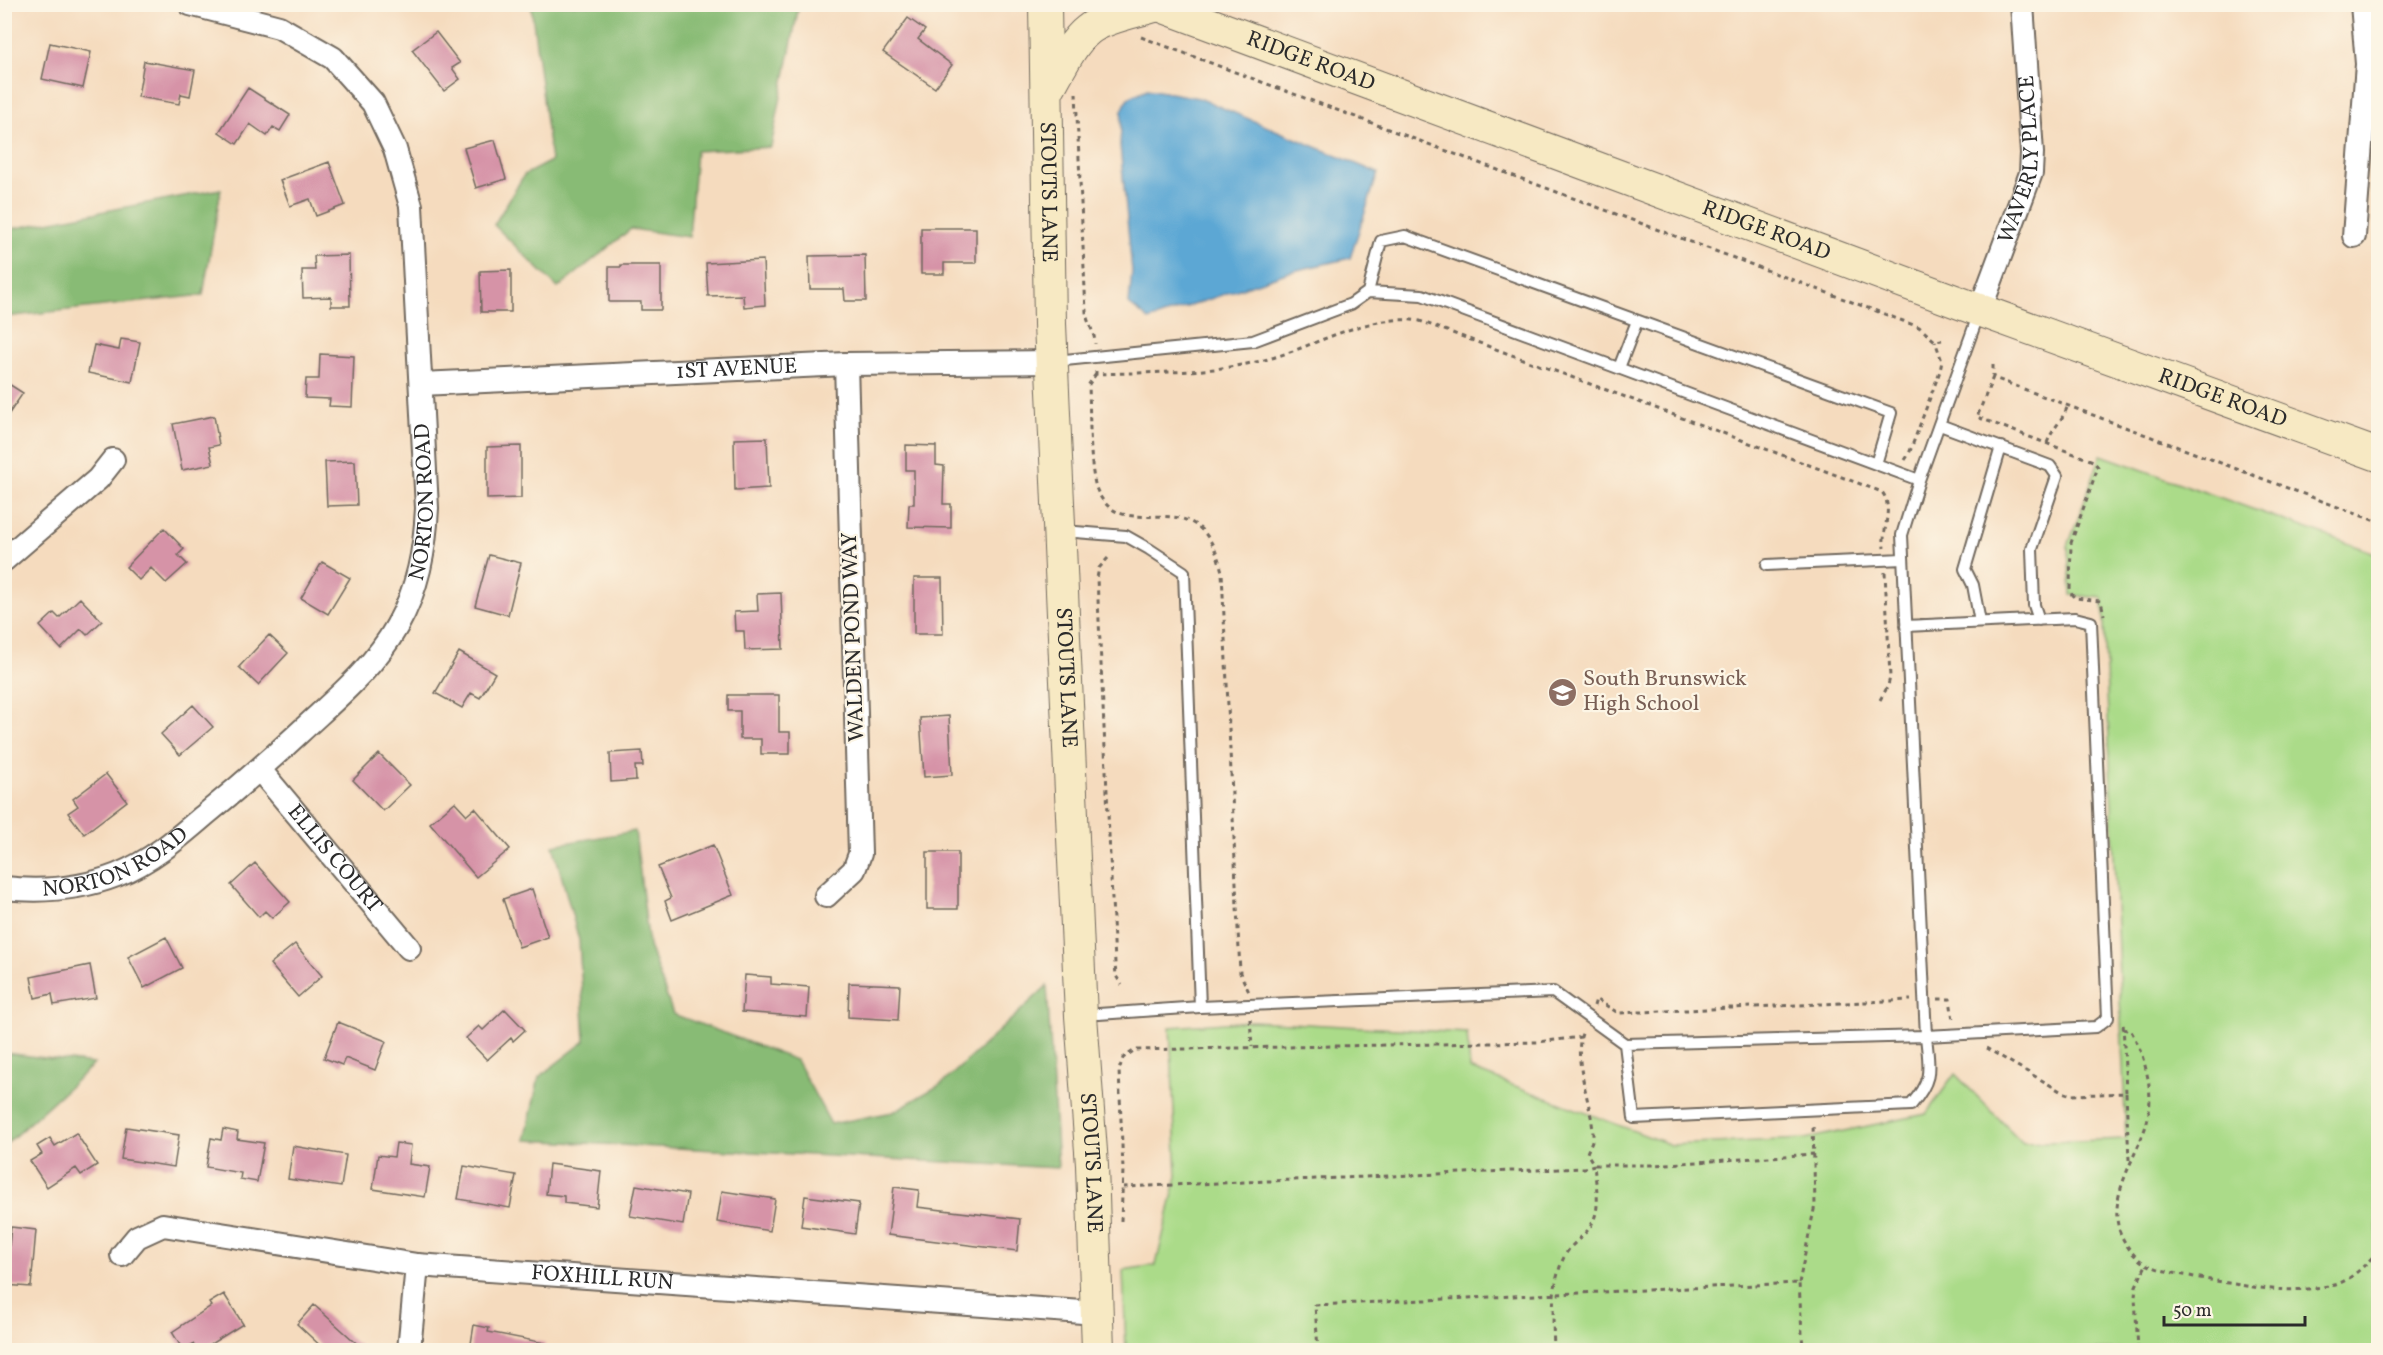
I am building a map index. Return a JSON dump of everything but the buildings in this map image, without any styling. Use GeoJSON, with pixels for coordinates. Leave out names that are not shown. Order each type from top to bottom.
{"type":"FeatureCollection","features":[{"type":"Feature","properties":{"kind":"street","name":"NORTON ROAD"},"geometry":{"type":"LineString","coordinates":[[4,888],[49,890],[94,883],[137,866],[175,842],[260,770],[369,667],[397,627],[408,604],[423,558],[427,508],[411,206],[395,149],[373,104],[333,58],[279,27],[190,4]]}},
{"type":"Feature","properties":{"kind":"street","name":"STOUTS LANE"},"geometry":{"type":"LineString","coordinates":[[1045,4],[1061,90],[1052,362],[1081,1016],[1092,1165],[1098,1350]]}},
{"type":"Feature","properties":{"kind":"street","name":"WAVERLY PLACE"},"geometry":{"type":"LineString","coordinates":[[1980,310],[2031,173],[2032,153],[2022,4]]}},
{"type":"Feature","properties":{"kind":"street"},"geometry":{"type":"LineString","coordinates":[[2354,236],[2367,64],[2361,4]]}},
{"type":"Feature","properties":{"kind":"street"},"geometry":{"type":"LineString","coordinates":[[1061,90],[1069,54],[1088,30],[1102,23],[1157,5]]}},
{"type":"Feature","properties":{"kind":"street","name":"RIDGE ROAD"},"geometry":{"type":"LineString","coordinates":[[1157,5],[1980,310],[2379,455]]}},
{"type":"Feature","properties":{"kind":"street","name":"1ST AVENUE"},"geometry":{"type":"LineString","coordinates":[[421,384],[846,364],[1052,362]]}},
{"type":"Feature","properties":{"kind":"street","name":"WALDEN POND WAY"},"geometry":{"type":"LineString","coordinates":[[826,896],[854,870],[860,854],[846,364]]}},
{"type":"Feature","properties":{"kind":"street"},"geometry":{"type":"LineString","coordinates":[[4,560],[98,479],[113,460]]}},
{"type":"Feature","properties":{"kind":"street","name":"ELLIS COURT"},"geometry":{"type":"LineString","coordinates":[[260,770],[409,948]]}},
{"type":"Feature","properties":{"kind":"street","name":"FOXHILL RUN"},"geometry":{"type":"LineString","coordinates":[[122,1255],[137,1237],[163,1225],[417,1265],[1097,1313]]}},
{"type":"Feature","properties":{"kind":"street"},"geometry":{"type":"LineString","coordinates":[[409,1350],[417,1265]]}},
{"type":"Feature","properties":{"kind":"lane"},"geometry":{"type":"LineString","coordinates":[[1368,292],[1382,241],[1405,236],[1891,413],[1875,464]]}},
{"type":"Feature","properties":{"kind":"lane"},"geometry":{"type":"LineString","coordinates":[[1052,362],[1253,341],[1351,304],[1368,292],[1422,295],[1919,480]]}},
{"type":"Feature","properties":{"kind":"lane"},"geometry":{"type":"LineString","coordinates":[[1625,1044],[1634,1118],[1911,1105],[1924,1089],[1929,1074],[1902,535],[1919,480],[1980,310]]}},
{"type":"Feature","properties":{"kind":"lane"},"geometry":{"type":"LineString","coordinates":[[1619,368],[1637,321]]}},
{"type":"Feature","properties":{"kind":"lane"},"geometry":{"type":"LineString","coordinates":[[1940,425],[2050,466],[2057,476],[2032,549],[2034,604],[2038,620]]}},
{"type":"Feature","properties":{"kind":"lane"},"geometry":{"type":"LineString","coordinates":[[1980,622],[1973,585],[1965,569],[2001,447]]}},
{"type":"Feature","properties":{"kind":"lane"},"geometry":{"type":"LineString","coordinates":[[1059,530],[1126,536],[1184,572],[1200,1007]]}},
{"type":"Feature","properties":{"kind":"lane"},"geometry":{"type":"LineString","coordinates":[[1767,565],[1903,559]]}},
{"type":"Feature","properties":{"kind":"lane"},"geometry":{"type":"LineString","coordinates":[[1081,1016],[1200,1007],[1553,992],[1625,1044],[1926,1036],[2096,1027],[2108,1018],[2091,622],[2075,618],[1906,626]]}},
{"type":"Feature","properties":{"kind":"path"},"geometry":{"type":"LineString","coordinates":[[1136,36],[1919,327],[1935,341],[1942,361],[1909,454]]}},
{"type":"Feature","properties":{"kind":"path"},"geometry":{"type":"LineString","coordinates":[[1061,90],[1087,321],[1095,332],[1096,374],[1089,384],[1094,481],[1107,506],[1118,513],[1130,516],[1173,516],[1187,520],[1200,528],[1211,538],[1222,572],[1240,973],[1249,991]]}},
{"type":"Feature","properties":{"kind":"path"},"geometry":{"type":"LineString","coordinates":[[1096,374],[1232,368],[1289,354],[1351,329],[1409,320],[1420,321],[1882,492],[1888,506],[1883,541]]}},
{"type":"Feature","properties":{"kind":"path"},"geometry":{"type":"LineString","coordinates":[[1935,341],[1942,340]]}},
{"type":"Feature","properties":{"kind":"path"},"geometry":{"type":"LineString","coordinates":[[1993,365],[1993,376],[2379,522]]}},
{"type":"Feature","properties":{"kind":"path"},"geometry":{"type":"LineString","coordinates":[[2047,443],[2051,432],[2065,415],[2068,405]]}},
{"type":"Feature","properties":{"kind":"path"},"geometry":{"type":"LineString","coordinates":[[1108,558],[1099,568],[1097,578],[1115,963],[1116,976],[1122,985]]}},
{"type":"Feature","properties":{"kind":"path"},"geometry":{"type":"LineString","coordinates":[[1880,700],[1890,677],[1886,588]]}},
{"type":"Feature","properties":{"kind":"path"},"geometry":{"type":"LineString","coordinates":[[1554,1350],[1552,1303],[1566,1252],[1592,1226],[1597,1217],[1594,1165],[1587,1153],[1593,1132],[1583,1079],[1581,1037],[1596,999],[1618,1013],[1823,1003]]}},
{"type":"Feature","properties":{"kind":"path"},"geometry":{"type":"LineString","coordinates":[[2123,1029],[2130,1030],[2138,1043],[2145,1066],[2150,1105],[2145,1128],[2129,1162],[2121,1188],[2118,1222],[2122,1238],[2133,1255],[2146,1264],[2166,1272],[2282,1291],[2340,1284],[2379,1252]]}},
{"type":"Feature","properties":{"kind":"path"},"geometry":{"type":"LineString","coordinates":[[1120,1225],[1123,1187],[1119,1070],[1123,1058],[1135,1050],[1538,1042],[1581,1037]]}},
{"type":"Feature","properties":{"kind":"path"},"geometry":{"type":"LineString","coordinates":[[2126,1093],[2129,1162]]}},
{"type":"Feature","properties":{"kind":"path"},"geometry":{"type":"LineString","coordinates":[[1803,1350],[1799,1283],[1815,1205],[1813,1110]]}},
{"type":"Feature","properties":{"kind":"path"},"geometry":{"type":"LineString","coordinates":[[1123,1187],[1584,1168],[1594,1165],[1653,1165],[1814,1154]]}},
{"type":"Feature","properties":{"kind":"path"},"geometry":{"type":"LineString","coordinates":[[2138,1350],[2136,1286],[2146,1264]]}},
{"type":"Feature","properties":{"kind":"path"},"geometry":{"type":"LineString","coordinates":[[1317,1350],[1315,1305],[1799,1283]]}},
{"type":"Feature","properties":{"kind":"green space"},"geometry":{"type":"Polygon","coordinates":[[[531,5],[799,5],[771,147],[696,151],[689,237],[631,229],[558,288],[494,225],[524,175],[551,161],[531,5]]]}},
{"type":"Feature","properties":{"kind":"green space"},"geometry":{"type":"Polygon","coordinates":[[[221,189],[203,295],[5,317],[5,230],[221,189]]]}},
{"type":"Feature","properties":{"kind":"green space"},"geometry":{"type":"Polygon","coordinates":[[[2101,455],[2378,554],[2378,1350],[1126,1350],[1123,1270],[1156,1265],[1177,1176],[1170,1027],[1252,1021],[1467,1033],[1470,1069],[1671,1145],[1805,1139],[1926,1114],[1955,1074],[2023,1143],[2126,1139],[2103,598],[2071,595],[2068,546],[2101,455]]]}},
{"type":"Feature","properties":{"kind":"green space"},"geometry":{"type":"Polygon","coordinates":[[[635,831],[649,946],[673,1014],[796,1060],[831,1124],[893,1112],[943,1083],[1047,986],[1058,1168],[525,1140],[539,1077],[585,1041],[579,940],[553,845],[635,831]]]}},
{"type":"Feature","properties":{"kind":"green space"},"geometry":{"type":"Polygon","coordinates":[[[4,1053],[94,1064],[5,1145],[4,1053]]]}},
{"type":"Feature","properties":{"kind":"water"},"geometry":{"type":"Polygon","coordinates":[[[1147,89],[1199,98],[1378,173],[1350,258],[1289,272],[1149,320],[1129,304],[1132,271],[1120,145],[1122,111],[1128,98],[1147,89]]]}},
{"type":"Feature","properties":{"kind":"place","name":"South Brunswick High School"},"geometry":{"type":"Point","coordinates":[1562,692]}}]}
